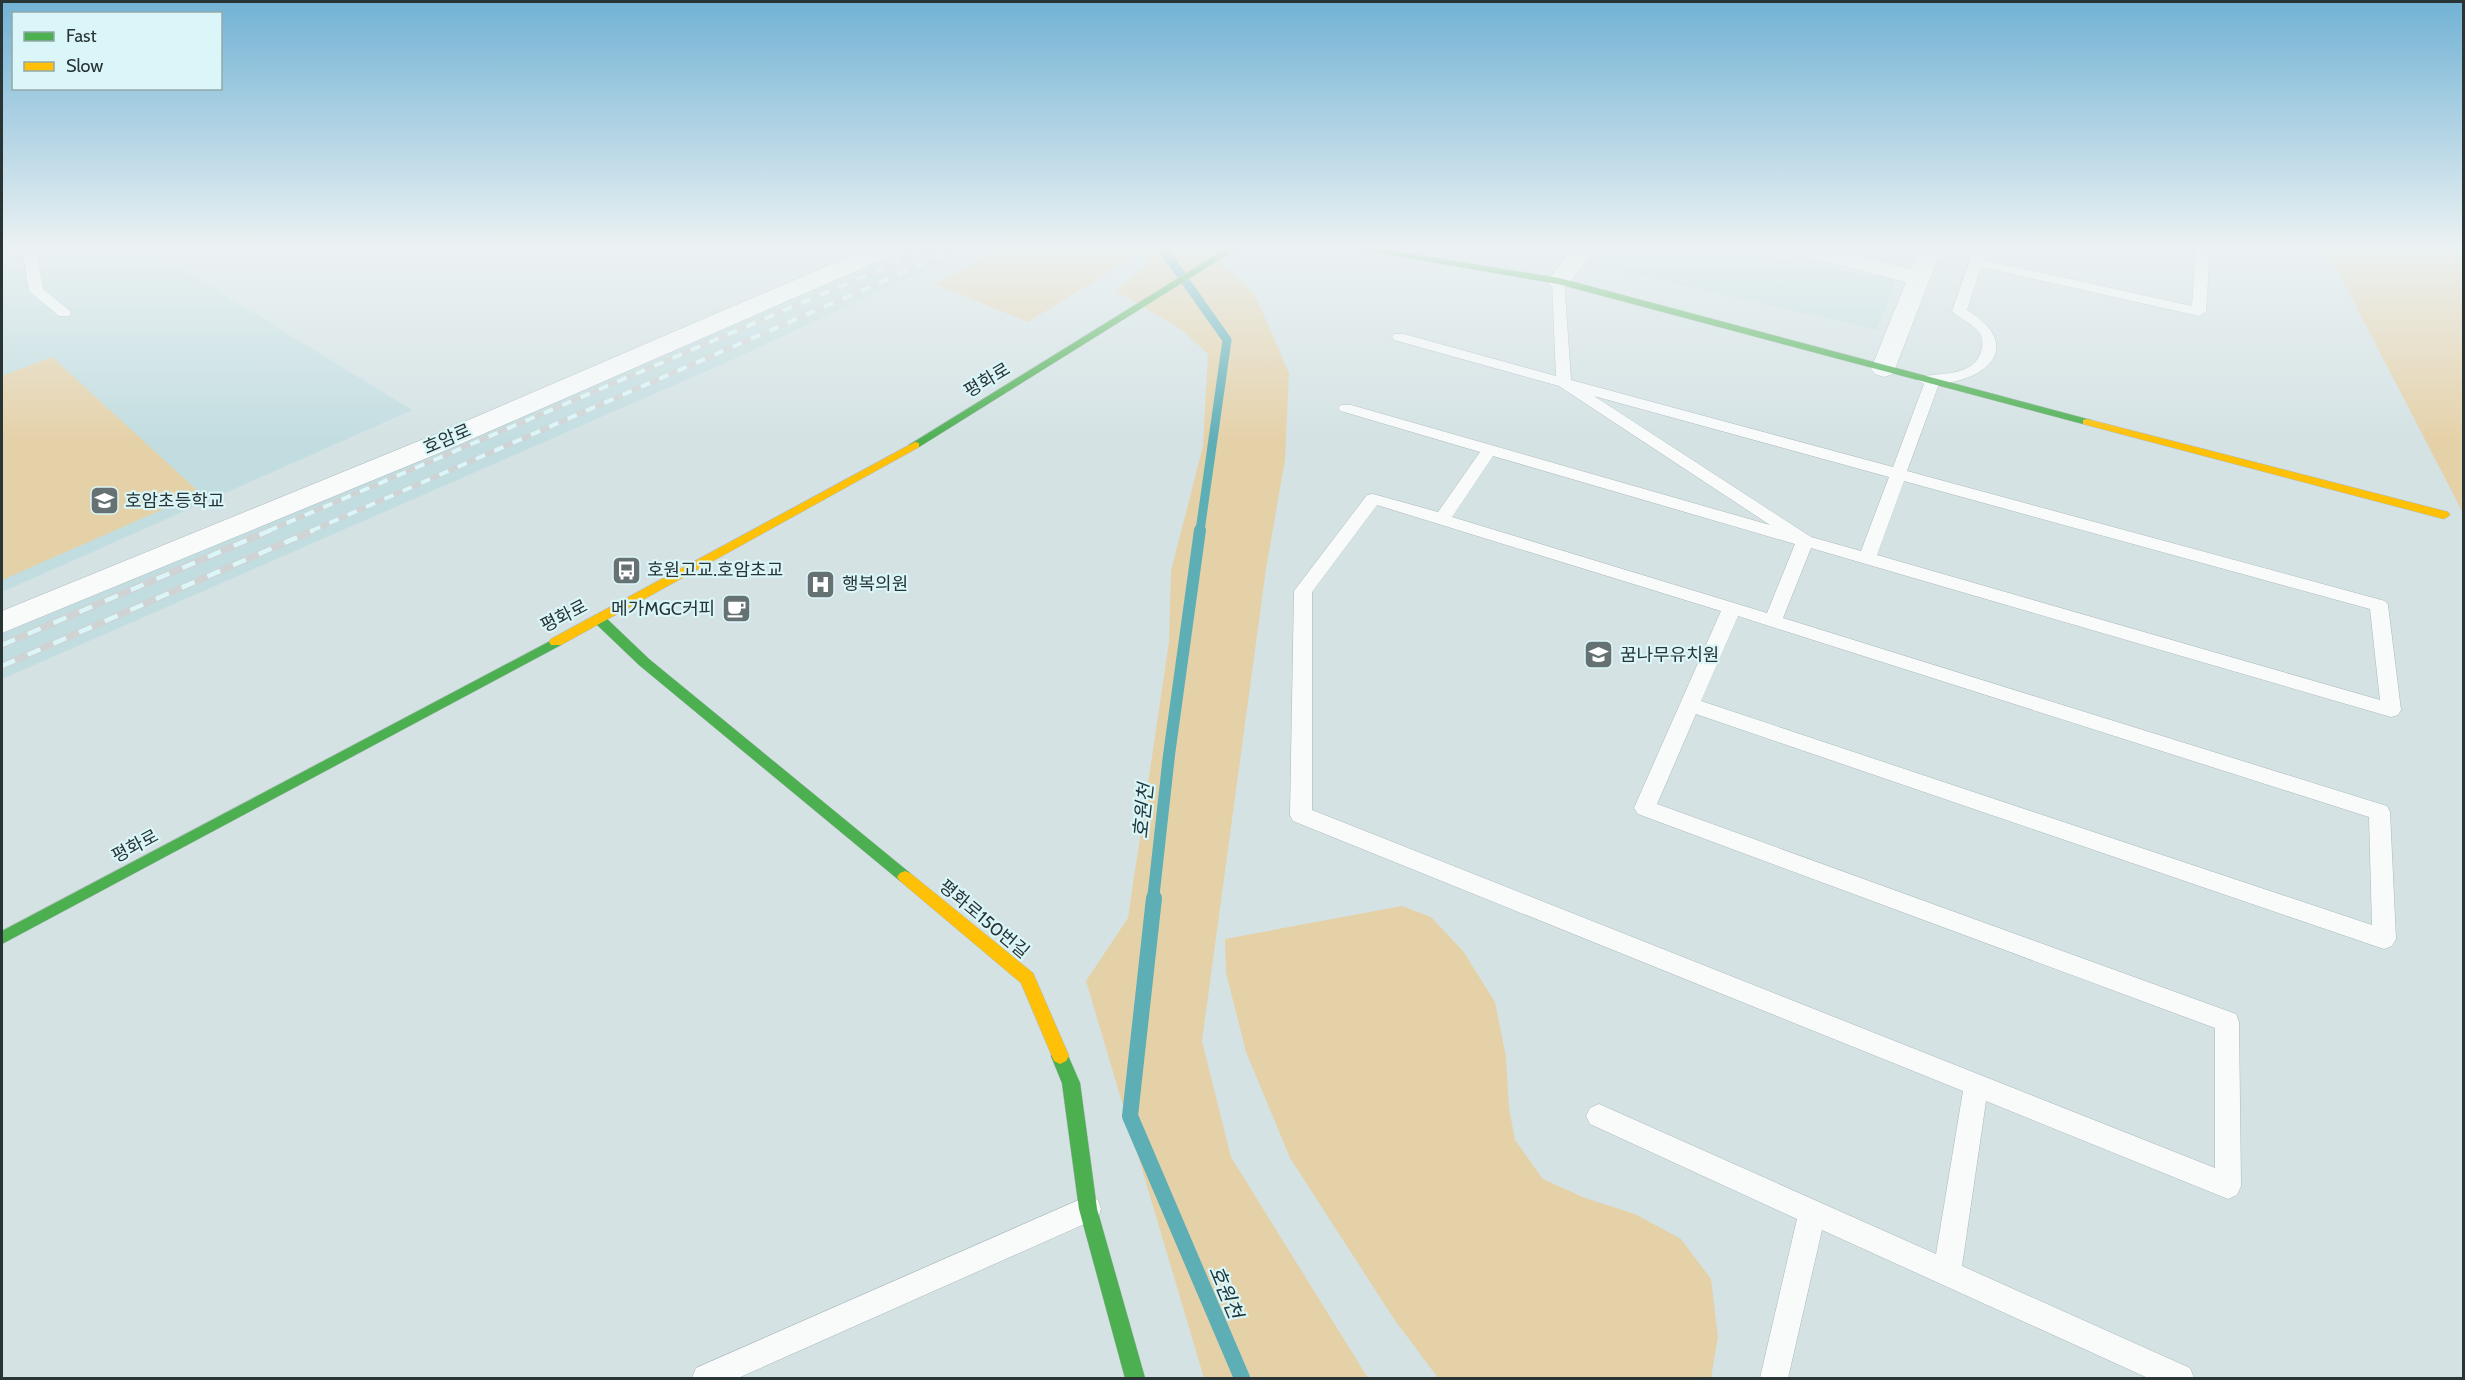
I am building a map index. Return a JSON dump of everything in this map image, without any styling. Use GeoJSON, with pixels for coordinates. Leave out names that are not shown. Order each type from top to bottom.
{"type":"FeatureCollection","features":[{"type":"Feature","properties":{"kind":"street","name":"호암로"},"geometry":{"type":"LineString","coordinates":[[2,623],[446,440],[740,312]]}},
{"type":"Feature","properties":{"kind":"street","name":"평화로"},"geometry":{"type":"LineString","coordinates":[[2,938],[599,619],[901,454],[1042,368],[1125,312]]}},
{"type":"Feature","properties":{"kind":"street"},"geometry":{"type":"LineString","coordinates":[[1675,312],[1928,381],[2444,515]]}},
{"type":"Feature","properties":{"kind":"street"},"geometry":{"type":"LineString","coordinates":[[1884,369],[1906,312]]}},
{"type":"Feature","properties":{"kind":"street","name":"평화로150번길"},"geometry":{"type":"LineString","coordinates":[[599,619],[653,669],[1027,978],[1071,1083],[1088,1209],[1134,1378]]}},
{"type":"Feature","properties":{"kind":"lane"},"geometry":{"type":"LineString","coordinates":[[1561,312],[1564,383]]}},
{"type":"Feature","properties":{"kind":"lane"},"geometry":{"type":"LineString","coordinates":[[1867,559],[1898,475],[1928,381],[1968,373],[1980,366],[1986,359],[1989,347],[1988,335],[1980,325],[1961,312]]}},
{"type":"Feature","properties":{"kind":"lane"},"geometry":{"type":"LineString","coordinates":[[1346,408],[2391,710],[2379,605],[1399,337]]}},
{"type":"Feature","properties":{"kind":"lane"},"geometry":{"type":"LineString","coordinates":[[1564,383],[1804,540]]}},
{"type":"Feature","properties":{"kind":"lane"},"geometry":{"type":"LineString","coordinates":[[1442,519],[1490,449]]}},
{"type":"Feature","properties":{"kind":"lane"},"geometry":{"type":"LineString","coordinates":[[1691,705],[2384,939],[2379,812],[1732,608],[1373,499],[1303,591],[1301,815],[2228,1186],[2227,1022],[1646,808],[1732,608]]}},
{"type":"Feature","properties":{"kind":"lane"},"geometry":{"type":"LineString","coordinates":[[1773,621],[1804,540]]}},
{"type":"Feature","properties":{"kind":"lane"},"geometry":{"type":"LineString","coordinates":[[1976,1086],[1947,1273],[1599,1116],[1812,1213],[2180,1378]]}},
{"type":"Feature","properties":{"kind":"lane"},"geometry":{"type":"LineString","coordinates":[[706,1378],[1088,1209]]}},
{"type":"Feature","properties":{"kind":"lane"},"geometry":{"type":"LineString","coordinates":[[1774,1378],[1812,1213]]}},
{"type":"Feature","properties":{"kind":"shaded area","name":"호암초등학교"},"geometry":{"type":"Polygon","coordinates":[[[2,312],[253,312],[412,410],[2,592],[2,312]]]}},
{"type":"Feature","properties":{"kind":"shaded area"},"geometry":{"type":"Polygon","coordinates":[[[763,312],[834,312],[727,362],[2,679],[2,634],[763,312]]]}},
{"type":"Feature","properties":{"kind":"shaded area"},"geometry":{"type":"Polygon","coordinates":[[[1005,312],[1044,312],[1028,322],[1005,312]]]}},
{"type":"Feature","properties":{"kind":"shaded area"},"geometry":{"type":"Polygon","coordinates":[[[1152,312],[1263,312],[1289,373],[1285,460],[1266,569],[1202,1041],[1231,1157],[1368,1378],[1204,1378],[1086,981],[1128,918],[1169,642],[1171,571],[1203,446],[1208,354],[1182,330],[1152,312]]]}},
{"type":"Feature","properties":{"kind":"shaded area"},"geometry":{"type":"Polygon","coordinates":[[[1800,312],[1884,312],[1877,330],[1800,312]]]}},
{"type":"Feature","properties":{"kind":"shaded area"},"geometry":{"type":"Polygon","coordinates":[[[2359,312],[2463,312],[2463,513],[2359,312]]]}},
{"type":"Feature","properties":{"kind":"shaded area"},"geometry":{"type":"Polygon","coordinates":[[[52,357],[200,493],[2,580],[2,376],[52,357]]]}},
{"type":"Feature","properties":{"kind":"shaded area"},"geometry":{"type":"Polygon","coordinates":[[[1402,906],[1431,917],[1463,951],[1495,1002],[1506,1057],[1509,1108],[1515,1140],[1543,1179],[1585,1198],[1635,1214],[1681,1239],[1711,1279],[1718,1337],[1711,1378],[1438,1378],[1394,1319],[1290,1158],[1246,1052],[1226,973],[1225,939],[1402,906]]]}},
{"type":"Feature","properties":{"kind":"waterway","name":"호원천"},"geometry":{"type":"LineString","coordinates":[[1200,531],[1227,340],[1208,312]]}},
{"type":"Feature","properties":{"kind":"waterway","name":"호원천"},"geometry":{"type":"LineString","coordinates":[[1153,900],[1169,755],[1200,530]]}},
{"type":"Feature","properties":{"kind":"waterway","name":"호원천"},"geometry":{"type":"LineString","coordinates":[[1154,898],[1130,1116],[1242,1378]]}},
{"type":"Feature","properties":{"kind":"railway"},"geometry":{"type":"LineString","coordinates":[[268,531],[779,312]]}},
{"type":"Feature","properties":{"kind":"railway"},"geometry":{"type":"LineString","coordinates":[[311,531],[812,312]]}},
{"type":"Feature","properties":{"kind":"railway"},"geometry":{"type":"LineString","coordinates":[[2,645],[271,530]]}},
{"type":"Feature","properties":{"kind":"railway"},"geometry":{"type":"LineString","coordinates":[[2,666],[314,530]]}},
{"type":"Feature","properties":{"kind":"traffic: fast"},"geometry":{"type":"LineString","coordinates":[[915,445],[1128,312]]}},
{"type":"Feature","properties":{"kind":"traffic: fast"},"geometry":{"type":"LineString","coordinates":[[1677,312],[2087,422]]}},
{"type":"Feature","properties":{"kind":"traffic: fast"},"geometry":{"type":"LineString","coordinates":[[599,619],[644,662],[905,877]]}},
{"type":"Feature","properties":{"kind":"traffic: fast"},"geometry":{"type":"LineString","coordinates":[[2,938],[556,642]]}},
{"type":"Feature","properties":{"kind":"traffic: fast"},"geometry":{"type":"LineString","coordinates":[[1060,1056],[1071,1083],[1088,1209],[1135,1378]]}},
{"type":"Feature","properties":{"kind":"traffic: slow"},"geometry":{"type":"LineString","coordinates":[[2087,422],[2444,515]]}},
{"type":"Feature","properties":{"kind":"traffic: slow"},"geometry":{"type":"LineString","coordinates":[[556,642],[915,445]]}},
{"type":"Feature","properties":{"kind":"traffic: slow"},"geometry":{"type":"LineString","coordinates":[[905,877],[1027,978],[1060,1056]]}},
{"type":"Feature","properties":{"kind":"place","name":"호암초등학교"},"geometry":{"type":"Point","coordinates":[104,501]}},
{"type":"Feature","properties":{"kind":"place","name":"호원고교.호암초교"},"geometry":{"type":"Point","coordinates":[626,570]}},
{"type":"Feature","properties":{"kind":"place","name":"행복의원"},"geometry":{"type":"Point","coordinates":[821,584]}},
{"type":"Feature","properties":{"kind":"place","name":"메가MGC커피"},"geometry":{"type":"Point","coordinates":[736,609]}},
{"type":"Feature","properties":{"kind":"place","name":"꿈나무유치원"},"geometry":{"type":"Point","coordinates":[1599,655]}}]}
